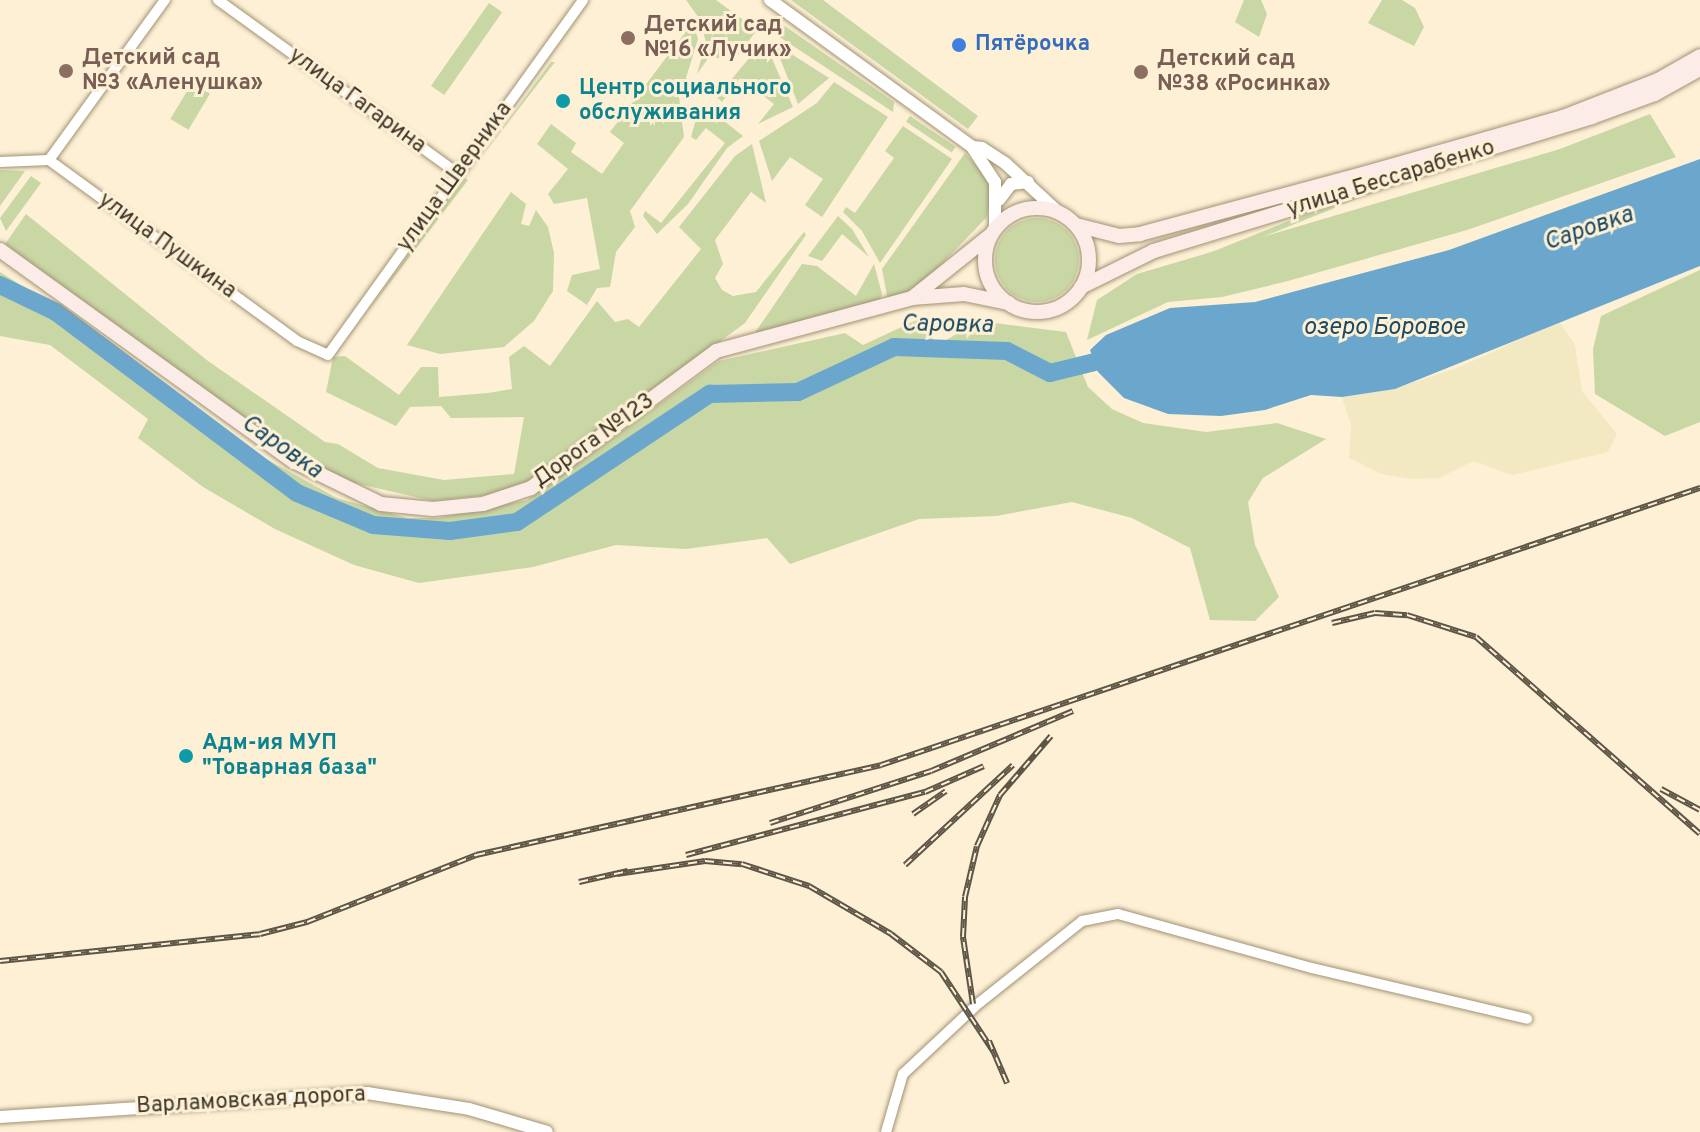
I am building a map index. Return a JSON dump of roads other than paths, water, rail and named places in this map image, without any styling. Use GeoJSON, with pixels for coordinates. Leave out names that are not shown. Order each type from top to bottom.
{"type":"FeatureCollection","features":[{"type":"Feature","properties":{"kind":"main road","name":"улица Бессарабенко"},"geometry":{"type":"LineString","coordinates":[[1076,225],[1119,236],[1140,234],[1506,138],[1644,85],[1700,56]]}},
{"type":"Feature","properties":{"kind":"main road","name":"улица Бессарабенко"},"geometry":{"type":"LineString","coordinates":[[1081,287],[1154,251],[1506,138],[1655,94],[1700,69]]}},
{"type":"Feature","properties":{"kind":"main road"},"geometry":{"type":"LineString","coordinates":[[1022,210],[1057,211],[1076,225],[1089,262],[1081,287],[1052,309],[1030,311],[1009,303],[993,287],[985,266],[993,232],[1022,210]]}},
{"type":"Feature","properties":{"kind":"main road","name":"Дорога №123"},"geometry":{"type":"LineString","coordinates":[[912,298],[993,232]]}},
{"type":"Feature","properties":{"kind":"main road","name":"Дорога №123"},"geometry":{"type":"LineString","coordinates":[[0,250],[293,461],[381,504],[433,509],[483,504],[531,488],[716,351],[912,298],[964,294],[1009,303]]}},
{"type":"Feature","properties":{"kind":"street"},"geometry":{"type":"LineString","coordinates":[[0,162],[49,160],[165,0]]}},
{"type":"Feature","properties":{"kind":"street","name":"улица Гагарина"},"geometry":{"type":"LineString","coordinates":[[218,0],[458,174]]}},
{"type":"Feature","properties":{"kind":"street","name":"улица Шверника"},"geometry":{"type":"LineString","coordinates":[[328,355],[583,0]]}},
{"type":"Feature","properties":{"kind":"street"},"geometry":{"type":"LineString","coordinates":[[770,0],[972,147],[984,161],[999,200]]}},
{"type":"Feature","properties":{"kind":"street"},"geometry":{"type":"LineString","coordinates":[[972,147],[982,148],[1028,182],[1057,211]]}},
{"type":"Feature","properties":{"kind":"street","name":"улица Пушкина"},"geometry":{"type":"LineString","coordinates":[[49,160],[297,341],[328,355]]}},
{"type":"Feature","properties":{"kind":"street"},"geometry":{"type":"LineString","coordinates":[[993,232],[999,200],[1011,184],[1028,182]]}},
{"type":"Feature","properties":{"kind":"street"},"geometry":{"type":"LineString","coordinates":[[886,1132],[903,1074],[979,1003],[1082,921],[1118,914],[1312,968],[1527,1019]]}},
{"type":"Feature","properties":{"kind":"street","name":"Варламовская дорога"},"geometry":{"type":"LineString","coordinates":[[0,1117],[367,1093],[469,1109],[547,1132]]}},
{"type":"Feature","properties":{"kind":"water","name":"озеро Боровое"},"geometry":{"type":"Polygon","coordinates":[[[1700,159],[1700,266],[1395,389],[1342,397],[1311,395],[1265,410],[1221,416],[1168,414],[1124,398],[1098,372],[1090,350],[1106,335],[1170,308],[1255,302],[1449,250],[1700,159]]]}},
{"type":"Feature","properties":{"kind":"waterway","name":"Саровка"},"geometry":{"type":"LineString","coordinates":[[0,285],[56,312],[297,493],[373,525],[450,531],[517,522],[710,394],[798,392],[894,347],[1007,351],[1050,373],[1115,357]]}},
{"type":"Feature","properties":{"kind":"railway"},"geometry":{"type":"LineString","coordinates":[[0,961],[260,934],[307,922],[476,855],[881,765],[1700,488]]}},
{"type":"Feature","properties":{"kind":"railway"},"geometry":{"type":"LineString","coordinates":[[1332,623],[1375,613],[1407,615],[1476,637],[1700,834]]}},
{"type":"Feature","properties":{"kind":"railway"},"geometry":{"type":"LineString","coordinates":[[770,823],[931,771],[1073,711]]}},
{"type":"Feature","properties":{"kind":"railway"},"geometry":{"type":"LineString","coordinates":[[973,1004],[963,937],[965,897],[977,846],[1000,795],[1051,736]]}},
{"type":"Feature","properties":{"kind":"railway"},"geometry":{"type":"LineString","coordinates":[[905,865],[1013,765]]}},
{"type":"Feature","properties":{"kind":"railway"},"geometry":{"type":"LineString","coordinates":[[686,855],[925,792],[984,766]]}},
{"type":"Feature","properties":{"kind":"railway"},"geometry":{"type":"LineString","coordinates":[[1661,789],[1700,810]]}},
{"type":"Feature","properties":{"kind":"railway"},"geometry":{"type":"LineString","coordinates":[[913,814],[946,791]]}},
{"type":"Feature","properties":{"kind":"railway"},"geometry":{"type":"LineString","coordinates":[[617,874],[705,861],[742,864],[809,886],[891,934],[941,972],[993,1051]]}},
{"type":"Feature","properties":{"kind":"railway"},"geometry":{"type":"LineString","coordinates":[[579,882],[628,871]]}},
{"type":"Feature","properties":{"kind":"railway"},"geometry":{"type":"LineString","coordinates":[[989,1041],[1007,1083]]}},
{"type":"Feature","properties":{"kind":"place","name":"Детский сад №16 «Лучик»"},"geometry":{"type":"Point","coordinates":[628,38]}},
{"type":"Feature","properties":{"kind":"place","name":"Пятёрочка"},"geometry":{"type":"Point","coordinates":[959,45]}},
{"type":"Feature","properties":{"kind":"place","name":"Детский сад №3 «Аленушка»"},"geometry":{"type":"Point","coordinates":[66,71]}},
{"type":"Feature","properties":{"kind":"place","name":"Детский сад №38 «Росинка»"},"geometry":{"type":"Point","coordinates":[1141,72]}},
{"type":"Feature","properties":{"kind":"place","name":"Центр социального обслуживания"},"geometry":{"type":"Point","coordinates":[563,101]}},
{"type":"Feature","properties":{"kind":"place","name":"Адм-ия МУП \"Товарная база\""},"geometry":{"type":"Point","coordinates":[186,756]}}]}
